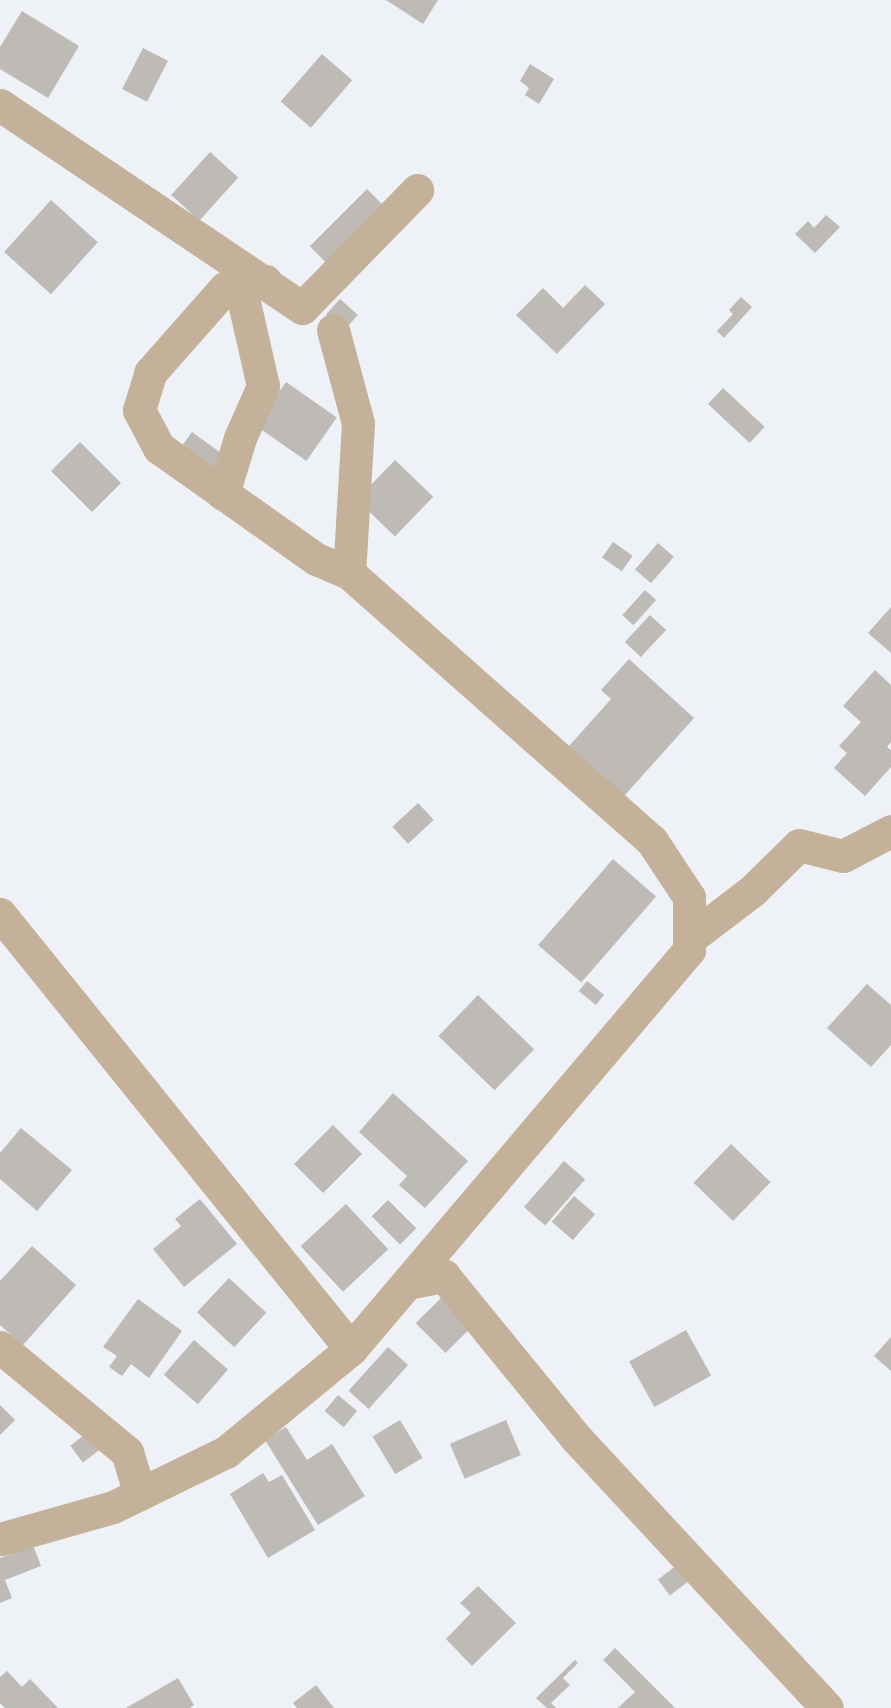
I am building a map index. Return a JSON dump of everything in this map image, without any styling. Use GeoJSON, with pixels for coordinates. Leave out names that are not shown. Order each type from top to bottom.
{"type":"FeatureCollection","features":[{"type":"Feature","properties":{"kind":"street"},"geometry":{"type":"LineString","coordinates":[[0,105],[252,283],[302,308],[417,189]]}},
{"type":"Feature","properties":{"kind":"street"},"geometry":{"type":"LineString","coordinates":[[0,1539],[112,1507],[226,1452],[351,1349],[689,950],[689,897],[652,841],[349,573],[316,559],[159,448],[139,410],[150,373],[225,288],[252,283]]}},
{"type":"Feature","properties":{"kind":"street"},"geometry":{"type":"LineString","coordinates":[[223,494],[240,438],[263,386],[252,283]]}},
{"type":"Feature","properties":{"kind":"street"},"geometry":{"type":"LineString","coordinates":[[333,330],[358,423],[349,573]]}},
{"type":"Feature","properties":{"kind":"street"},"geometry":{"type":"LineString","coordinates":[[689,939],[753,890],[799,845],[843,856],[891,831]]}},
{"type":"Feature","properties":{"kind":"street"},"geometry":{"type":"LineString","coordinates":[[0,914],[351,1349]]}},
{"type":"Feature","properties":{"kind":"street"},"geometry":{"type":"LineString","coordinates":[[407,1283],[444,1276],[577,1438],[827,1708]]}},
{"type":"Feature","properties":{"kind":"street"},"geometry":{"type":"LineString","coordinates":[[0,1347],[127,1452],[140,1494]]}},
{"type":"Feature","properties":{"kind":"building"},"geometry":{"type":"Polygon","coordinates":[[[386,0],[438,0],[423,24],[386,0]]]}},
{"type":"Feature","properties":{"kind":"building"},"geometry":{"type":"Polygon","coordinates":[[[22,11],[79,46],[48,98],[0,69],[0,47],[22,11]]]}},
{"type":"Feature","properties":{"kind":"building"},"geometry":{"type":"Polygon","coordinates":[[[143,48],[168,61],[147,102],[122,89],[143,48]]]}},
{"type":"Feature","properties":{"kind":"building"},"geometry":{"type":"Polygon","coordinates":[[[322,54],[352,80],[311,128],[281,102],[322,54]]]}},
{"type":"Feature","properties":{"kind":"building"},"geometry":{"type":"Polygon","coordinates":[[[530,64],[554,79],[539,104],[525,95],[529,88],[520,81],[530,64]]]}},
{"type":"Feature","properties":{"kind":"building"},"geometry":{"type":"Polygon","coordinates":[[[210,152],[238,177],[199,221],[171,195],[210,152]]]}},
{"type":"Feature","properties":{"kind":"building"},"geometry":{"type":"Polygon","coordinates":[[[367,189],[389,211],[332,268],[310,246],[367,189]]]}},
{"type":"Feature","properties":{"kind":"building"},"geometry":{"type":"Polygon","coordinates":[[[51,200],[98,242],[51,294],[4,252],[51,200]]]}},
{"type":"Feature","properties":{"kind":"building"},"geometry":{"type":"Polygon","coordinates":[[[826,215],[840,227],[815,253],[795,234],[808,221],[814,228],[826,215]]]}},
{"type":"Feature","properties":{"kind":"building"},"geometry":{"type":"Polygon","coordinates":[[[585,285],[605,304],[557,354],[516,315],[543,288],[563,308],[585,285]]]}},
{"type":"Feature","properties":{"kind":"building"},"geometry":{"type":"Polygon","coordinates":[[[741,297],[752,307],[724,338],[717,331],[733,314],[729,310],[741,297]]]}},
{"type":"Feature","properties":{"kind":"building"},"geometry":{"type":"Polygon","coordinates":[[[340,299],[358,315],[344,331],[326,315],[340,299]]]}},
{"type":"Feature","properties":{"kind":"building"},"geometry":{"type":"Polygon","coordinates":[[[286,382],[337,418],[306,461],[256,425],[286,382]]]}},
{"type":"Feature","properties":{"kind":"building"},"geometry":{"type":"Polygon","coordinates":[[[723,388],[765,427],[750,443],[708,404],[723,388]]]}},
{"type":"Feature","properties":{"kind":"building"},"geometry":{"type":"Polygon","coordinates":[[[192,432],[227,457],[214,474],[180,449],[192,432]]]}},
{"type":"Feature","properties":{"kind":"building"},"geometry":{"type":"Polygon","coordinates":[[[80,442],[121,483],[92,512],[51,471],[80,442]]]}},
{"type":"Feature","properties":{"kind":"building"},"geometry":{"type":"Polygon","coordinates":[[[395,460],[433,497],[395,536],[357,500],[395,460]]]}},
{"type":"Feature","properties":{"kind":"building"},"geometry":{"type":"Polygon","coordinates":[[[613,542],[633,556],[622,571],[602,558],[613,542]]]}},
{"type":"Feature","properties":{"kind":"building"},"geometry":{"type":"Polygon","coordinates":[[[658,543],[674,557],[651,583],[635,569],[658,543]]]}},
{"type":"Feature","properties":{"kind":"building"},"geometry":{"type":"Polygon","coordinates":[[[645,590],[656,600],[633,625],[622,615],[645,590]]]}},
{"type":"Feature","properties":{"kind":"building"},"geometry":{"type":"Polygon","coordinates":[[[891,607],[891,653],[868,633],[891,607]]]}},
{"type":"Feature","properties":{"kind":"building"},"geometry":{"type":"Polygon","coordinates":[[[650,615],[666,630],[641,657],[625,642],[650,615]]]}},
{"type":"Feature","properties":{"kind":"building"},"geometry":{"type":"Polygon","coordinates":[[[629,659],[694,718],[617,804],[562,754],[611,699],[601,690],[629,659]]]}},
{"type":"Feature","properties":{"kind":"building"},"geometry":{"type":"Polygon","coordinates":[[[875,670],[891,685],[891,742],[887,747],[891,750],[891,767],[865,796],[834,768],[847,753],[839,746],[861,722],[843,706],[875,670]]]}},
{"type":"Feature","properties":{"kind":"building"},"geometry":{"type":"Polygon","coordinates":[[[418,803],[434,820],[408,844],[392,827],[418,803]]]}},
{"type":"Feature","properties":{"kind":"building"},"geometry":{"type":"Polygon","coordinates":[[[613,859],[656,896],[581,982],[538,945],[613,859]]]}},
{"type":"Feature","properties":{"kind":"building"},"geometry":{"type":"Polygon","coordinates":[[[587,981],[604,995],[596,1005],[579,991],[587,981]]]}},
{"type":"Feature","properties":{"kind":"building"},"geometry":{"type":"Polygon","coordinates":[[[867,984],[891,1005],[891,1045],[871,1067],[827,1028],[867,984]]]}},
{"type":"Feature","properties":{"kind":"building"},"geometry":{"type":"Polygon","coordinates":[[[478,995],[534,1049],[495,1090],[438,1036],[478,995]]]}},
{"type":"Feature","properties":{"kind":"building"},"geometry":{"type":"Polygon","coordinates":[[[393,1093],[468,1161],[425,1208],[399,1185],[407,1176],[359,1132],[393,1093]]]}},
{"type":"Feature","properties":{"kind":"building"},"geometry":{"type":"Polygon","coordinates":[[[333,1125],[362,1154],[323,1193],[294,1164],[333,1125]]]}},
{"type":"Feature","properties":{"kind":"building"},"geometry":{"type":"Polygon","coordinates":[[[21,1128],[72,1170],[37,1211],[0,1179],[0,1153],[21,1128]]]}},
{"type":"Feature","properties":{"kind":"building"},"geometry":{"type":"Polygon","coordinates":[[[731,1144],[771,1182],[733,1221],[693,1183],[731,1144]]]}},
{"type":"Feature","properties":{"kind":"building"},"geometry":{"type":"Polygon","coordinates":[[[564,1161],[585,1179],[545,1225],[524,1207],[564,1161]]]}},
{"type":"Feature","properties":{"kind":"building"},"geometry":{"type":"Polygon","coordinates":[[[574,1196],[595,1214],[573,1240],[552,1222],[574,1196]]]}},
{"type":"Feature","properties":{"kind":"building"},"geometry":{"type":"Polygon","coordinates":[[[200,1199],[237,1244],[184,1287],[153,1249],[181,1226],[175,1219],[200,1199]]]}},
{"type":"Feature","properties":{"kind":"building"},"geometry":{"type":"Polygon","coordinates":[[[388,1200],[416,1228],[400,1245],[372,1216],[388,1200]]]}},
{"type":"Feature","properties":{"kind":"building"},"geometry":{"type":"Polygon","coordinates":[[[346,1204],[388,1249],[343,1292],[301,1246],[346,1204]]]}},
{"type":"Feature","properties":{"kind":"building"},"geometry":{"type":"Polygon","coordinates":[[[32,1246],[76,1285],[23,1345],[0,1325],[0,1281],[32,1246]]]}},
{"type":"Feature","properties":{"kind":"building"},"geometry":{"type":"Polygon","coordinates":[[[229,1278],[266,1313],[234,1347],[197,1312],[229,1278]]]}},
{"type":"Feature","properties":{"kind":"building"},"geometry":{"type":"Polygon","coordinates":[[[444,1295],[474,1325],[445,1353],[416,1323],[444,1295]]]}},
{"type":"Feature","properties":{"kind":"building"},"geometry":{"type":"Polygon","coordinates":[[[138,1299],[182,1331],[149,1378],[131,1364],[122,1376],[109,1367],[117,1356],[103,1347],[138,1299]]]}},
{"type":"Feature","properties":{"kind":"building"},"geometry":{"type":"Polygon","coordinates":[[[686,1330],[711,1375],[654,1407],[629,1362],[686,1330]]]}},
{"type":"Feature","properties":{"kind":"building"},"geometry":{"type":"Polygon","coordinates":[[[891,1337],[891,1371],[874,1356],[891,1337]]]}},
{"type":"Feature","properties":{"kind":"building"},"geometry":{"type":"Polygon","coordinates":[[[194,1340],[228,1370],[198,1404],[164,1375],[194,1340]]]}},
{"type":"Feature","properties":{"kind":"building"},"geometry":{"type":"Polygon","coordinates":[[[388,1347],[408,1365],[369,1409],[349,1391],[388,1347]]]}},
{"type":"Feature","properties":{"kind":"building"},"geometry":{"type":"Polygon","coordinates":[[[338,1395],[357,1411],[344,1427],[325,1411],[338,1395]]]}},
{"type":"Feature","properties":{"kind":"building"},"geometry":{"type":"Polygon","coordinates":[[[0,1405],[15,1420],[0,1435],[0,1405]]]}},
{"type":"Feature","properties":{"kind":"building"},"geometry":{"type":"Polygon","coordinates":[[[400,1420],[423,1458],[395,1474],[373,1436],[400,1420]]]}},
{"type":"Feature","properties":{"kind":"building"},"geometry":{"type":"Polygon","coordinates":[[[506,1420],[521,1455],[465,1479],[450,1444],[506,1420]]]}},
{"type":"Feature","properties":{"kind":"building"},"geometry":{"type":"Polygon","coordinates":[[[286,1427],[307,1460],[332,1444],[365,1496],[318,1525],[265,1440],[286,1427]]]}},
{"type":"Feature","properties":{"kind":"building"},"geometry":{"type":"Polygon","coordinates":[[[91,1430],[104,1447],[83,1462],[70,1446],[91,1430]]]}},
{"type":"Feature","properties":{"kind":"building"},"geometry":{"type":"Polygon","coordinates":[[[263,1473],[269,1482],[282,1475],[315,1530],[268,1558],[230,1494],[263,1473]]]}},
{"type":"Feature","properties":{"kind":"building"},"geometry":{"type":"Polygon","coordinates":[[[33,1545],[41,1566],[5,1580],[12,1598],[0,1603],[0,1558],[33,1545]]]}},
{"type":"Feature","properties":{"kind":"building"},"geometry":{"type":"Polygon","coordinates":[[[677,1565],[689,1581],[670,1595],[658,1579],[677,1565]]]}},
{"type":"Feature","properties":{"kind":"building"},"geometry":{"type":"Polygon","coordinates":[[[478,1586],[516,1623],[472,1666],[446,1639],[471,1613],[460,1603],[478,1586]]]}},
{"type":"Feature","properties":{"kind":"building"},"geometry":{"type":"Polygon","coordinates":[[[615,1648],[675,1708],[618,1708],[635,1692],[603,1660],[615,1648]]]}},
{"type":"Feature","properties":{"kind":"building"},"geometry":{"type":"Polygon","coordinates":[[[575,1660],[578,1663],[563,1678],[570,1685],[551,1703],[556,1708],[547,1708],[536,1698],[575,1660]]]}},
{"type":"Feature","properties":{"kind":"building"},"geometry":{"type":"Polygon","coordinates":[[[7,1671],[22,1687],[30,1679],[58,1708],[5,1708],[0,1703],[0,1677],[7,1671]]]}},
{"type":"Feature","properties":{"kind":"building"},"geometry":{"type":"Polygon","coordinates":[[[178,1678],[194,1705],[190,1708],[126,1708],[178,1678]]]}},
{"type":"Feature","properties":{"kind":"building"},"geometry":{"type":"Polygon","coordinates":[[[316,1685],[334,1708],[297,1708],[293,1703],[316,1685]]]}}]}
